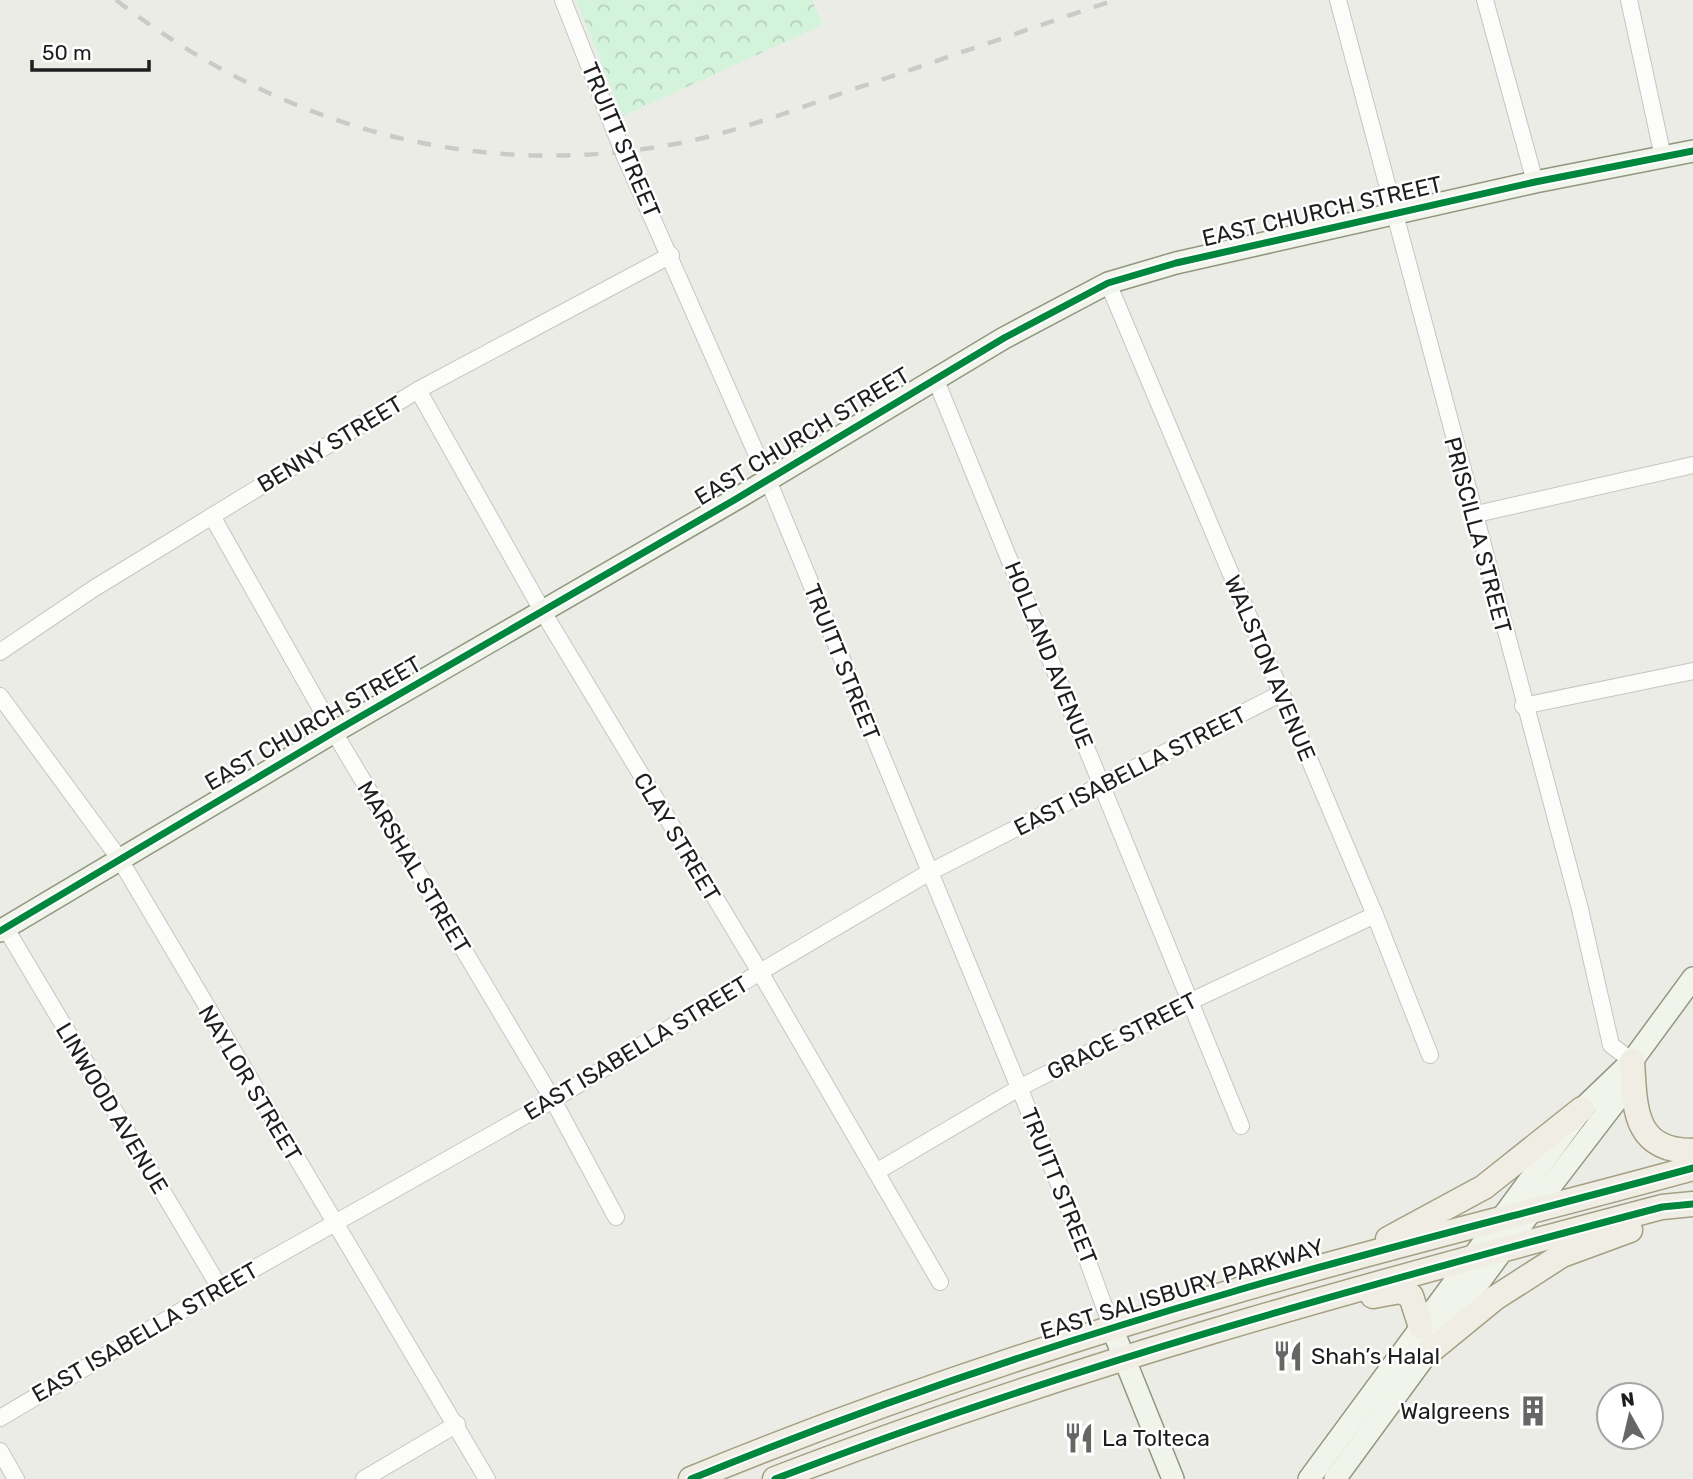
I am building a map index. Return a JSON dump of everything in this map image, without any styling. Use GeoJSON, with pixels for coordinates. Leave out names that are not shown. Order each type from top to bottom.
{"type":"FeatureCollection","features":[{"type":"Feature","properties":{"kind":"main road"},"geometry":{"type":"LineString","coordinates":[[1632,1061],[1635,1109],[1643,1130],[1661,1145],[1677,1151],[1693,1152]]}},
{"type":"Feature","properties":{"kind":"main road"},"geometry":{"type":"LineString","coordinates":[[1352,1258],[1484,1187],[1582,1109]]}},
{"type":"Feature","properties":{"kind":"main road","name":"EAST SALISBURY PARKWAY"},"geometry":{"type":"LineString","coordinates":[[691,1479],[901,1398],[1112,1328],[1352,1258],[1501,1221],[1693,1168]]}},
{"type":"Feature","properties":{"kind":"main road"},"geometry":{"type":"LineString","coordinates":[[1429,1352],[1495,1298],[1562,1255],[1665,1218],[1689,1205]]}},
{"type":"Feature","properties":{"kind":"main road","name":"EAST SALISBURY PARKWAY"},"geometry":{"type":"LineString","coordinates":[[775,1479],[976,1404],[1124,1356],[1469,1258],[1662,1207],[1689,1205]]}},
{"type":"Feature","properties":{"kind":"main road"},"geometry":{"type":"LineString","coordinates":[[1304,1303],[1349,1303],[1386,1293],[1405,1292],[1415,1301],[1421,1328]]}},
{"type":"Feature","properties":{"kind":"street","name":"TRUITT STREET"},"geometry":{"type":"LineString","coordinates":[[563,0],[623,152],[671,255],[768,480],[1019,1088],[1096,1279],[1112,1328]]}},
{"type":"Feature","properties":{"kind":"street","name":"PRISCILLA STREET"},"geometry":{"type":"LineString","coordinates":[[1338,0],[1472,515],[1580,909],[1611,1045],[1632,1061]]}},
{"type":"Feature","properties":{"kind":"street"},"geometry":{"type":"LineString","coordinates":[[1485,0],[1535,182]]}},
{"type":"Feature","properties":{"kind":"street"},"geometry":{"type":"LineString","coordinates":[[1629,0],[1663,158]]}},
{"type":"Feature","properties":{"kind":"street","name":"EAST CHURCH STREET"},"geometry":{"type":"LineString","coordinates":[[3,929],[119,858],[768,480],[935,378],[1049,313],[1108,283],[1176,263],[1395,216],[1535,182],[1693,151]]}},
{"type":"Feature","properties":{"kind":"street","name":"BENNY STREET"},"geometry":{"type":"LineString","coordinates":[[0,652],[93,589],[418,390],[671,255]]}},
{"type":"Feature","properties":{"kind":"street","name":"WALSTON AVENUE"},"geometry":{"type":"LineString","coordinates":[[1108,283],[1375,915],[1430,1055]]}},
{"type":"Feature","properties":{"kind":"street","name":"HOLLAND AVENUE"},"geometry":{"type":"LineString","coordinates":[[935,378],[1241,1126]]}},
{"type":"Feature","properties":{"kind":"street","name":"CLAY STREET"},"geometry":{"type":"LineString","coordinates":[[418,390],[543,612],[760,972],[940,1282]]}},
{"type":"Feature","properties":{"kind":"street"},"geometry":{"type":"LineString","coordinates":[[1472,515],[1693,465]]}},
{"type":"Feature","properties":{"kind":"street","name":"MARSHAL STREET"},"geometry":{"type":"LineString","coordinates":[[212,516],[334,732],[553,1100],[616,1217]]}},
{"type":"Feature","properties":{"kind":"street"},"geometry":{"type":"LineString","coordinates":[[1523,706],[1693,671]]}},
{"type":"Feature","properties":{"kind":"street","name":"EAST ISABELLA STREET"},"geometry":{"type":"LineString","coordinates":[[0,1418],[219,1288],[553,1100],[760,972],[928,873],[1280,694]]}},
{"type":"Feature","properties":{"kind":"street","name":"NAYLOR STREET"},"geometry":{"type":"LineString","coordinates":[[0,696],[119,858],[457,1424],[487,1479]]}},
{"type":"Feature","properties":{"kind":"street","name":"GRACE STREET"},"geometry":{"type":"LineString","coordinates":[[876,1172],[1019,1088],[1189,1002],[1375,915]]}},
{"type":"Feature","properties":{"kind":"street","name":"LINWOOD AVENUE"},"geometry":{"type":"LineString","coordinates":[[3,929],[219,1288]]}},
{"type":"Feature","properties":{"kind":"street"},"geometry":{"type":"LineString","coordinates":[[1309,1479],[1421,1328],[1469,1258],[1501,1221],[1582,1109],[1632,1061],[1693,978]]}},
{"type":"Feature","properties":{"kind":"street"},"geometry":{"type":"LineString","coordinates":[[1335,1479],[1530,1213],[1626,1088],[1632,1061]]}},
{"type":"Feature","properties":{"kind":"street"},"geometry":{"type":"LineString","coordinates":[[1112,1328],[1172,1479]]}},
{"type":"Feature","properties":{"kind":"street"},"geometry":{"type":"LineString","coordinates":[[364,1479],[457,1424]]}},
{"type":"Feature","properties":{"kind":"street"},"geometry":{"type":"LineString","coordinates":[[0,1451],[16,1479]]}},
{"type":"Feature","properties":{"kind":"green space"},"geometry":{"type":"Polygon","coordinates":[[[576,0],[812,0],[823,25],[623,116],[576,0]]]}},
{"type":"Feature","properties":{"kind":"railway"},"geometry":{"type":"LineString","coordinates":[[116,0],[178,44],[243,81],[310,111],[380,133],[451,148],[524,155],[599,154],[675,144],[719,134],[1115,0]]}},
{"type":"Feature","properties":{"kind":"cycle path"},"geometry":{"type":"LineString","coordinates":[[0,931],[334,732],[736,499],[1004,338],[1108,283],[1176,263],[1535,182],[1693,151]]}},
{"type":"Feature","properties":{"kind":"cycle path"},"geometry":{"type":"LineString","coordinates":[[691,1479],[824,1426],[1095,1333],[1347,1260],[1693,1168]]}},
{"type":"Feature","properties":{"kind":"cycle path"},"geometry":{"type":"LineString","coordinates":[[775,1479],[994,1400],[1215,1331],[1326,1298],[1662,1207],[1693,1204]]}},
{"type":"Feature","properties":{"kind":"place","name":"Shah’s Halal"},"geometry":{"type":"Point","coordinates":[1288,1356]}},
{"type":"Feature","properties":{"kind":"place","name":"Walgreens"},"geometry":{"type":"Point","coordinates":[1533,1411]}},
{"type":"Feature","properties":{"kind":"place","name":"La Tolteca"},"geometry":{"type":"Point","coordinates":[1079,1438]}}]}
